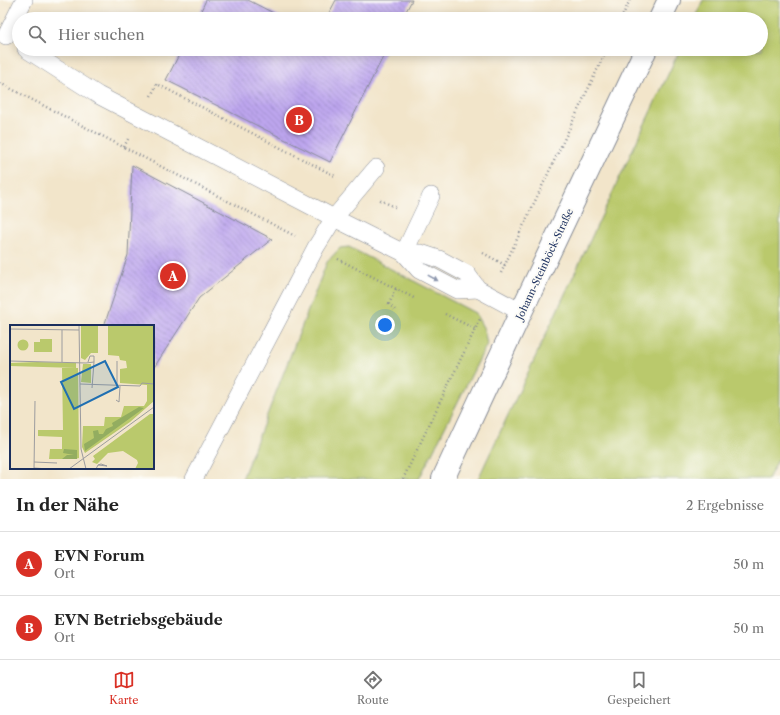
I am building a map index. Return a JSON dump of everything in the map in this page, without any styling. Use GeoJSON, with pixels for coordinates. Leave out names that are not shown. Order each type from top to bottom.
{"type":"FeatureCollection","features":[{"type":"Feature","properties":{"kind":"street"},"geometry":{"type":"LineString","coordinates":[[663,12],[669,0]]}},
{"type":"Feature","properties":{"kind":"street","name":"Johann-Steinböck-Straße"},"geometry":{"type":"LineString","coordinates":[[443,479],[643,56]]}},
{"type":"Feature","properties":{"kind":"lane"},"geometry":{"type":"LineString","coordinates":[[19,12],[24,0]]}},
{"type":"Feature","properties":{"kind":"lane"},"geometry":{"type":"LineString","coordinates":[[8,38],[12,28]]}},
{"type":"Feature","properties":{"kind":"lane"},"geometry":{"type":"LineString","coordinates":[[37,56],[98,95],[404,253],[420,270],[457,290],[485,293],[521,312]]}},
{"type":"Feature","properties":{"kind":"lane"},"geometry":{"type":"LineString","coordinates":[[194,479],[316,247],[334,218],[376,168]]}},
{"type":"Feature","properties":{"kind":"lane"},"geometry":{"type":"LineString","coordinates":[[404,253],[431,196]]}},
{"type":"Feature","properties":{"kind":"path"},"geometry":{"type":"LineString","coordinates":[[624,12],[630,0]]}},
{"type":"Feature","properties":{"kind":"path"},"geometry":{"type":"LineString","coordinates":[[404,479],[475,329],[485,293],[505,265],[604,56]]}},
{"type":"Feature","properties":{"kind":"path"},"geometry":{"type":"LineString","coordinates":[[0,83],[416,299]]}},
{"type":"Feature","properties":{"kind":"path"},"geometry":{"type":"LineString","coordinates":[[157,84],[419,220]]}},
{"type":"Feature","properties":{"kind":"path"},"geometry":{"type":"LineString","coordinates":[[478,251],[505,265]]}},
{"type":"Feature","properties":{"kind":"path"},"geometry":{"type":"LineString","coordinates":[[396,289],[389,304],[397,312]]}},
{"type":"Feature","properties":{"kind":"path"},"geometry":{"type":"LineString","coordinates":[[442,312],[475,329]]}},
{"type":"Feature","properties":{"kind":"green space"},"geometry":{"type":"Polygon","coordinates":[[[703,0],[780,0],[780,456],[768,479],[478,479],[677,56],[768,56],[768,12],[697,12],[703,0]]]}},
{"type":"Feature","properties":{"kind":"green space"},"geometry":{"type":"Polygon","coordinates":[[[349,247],[475,313],[484,329],[487,344],[419,479],[242,479],[327,262],[340,248],[349,247]]]}},
{"type":"Feature","properties":{"kind":"building"},"geometry":{"type":"Polygon","coordinates":[[[206,0],[248,0],[271,12],[200,12],[206,0]]]}},
{"type":"Feature","properties":{"kind":"building"},"geometry":{"type":"Polygon","coordinates":[[[336,0],[412,0],[406,12],[330,12],[336,0]]]}},
{"type":"Feature","properties":{"kind":"building"},"geometry":{"type":"Polygon","coordinates":[[[178,56],[383,56],[330,162],[166,80],[178,56]]]}},
{"type":"Feature","properties":{"kind":"building"},"geometry":{"type":"Polygon","coordinates":[[[132,165],[272,239],[199,298],[154,367],[154,325],[104,325],[128,255],[132,165]]]}},
{"type":"Feature","properties":{"kind":"place","name":"EVN Betriebsgebäude"},"geometry":{"type":"Point","coordinates":[299,120]}},
{"type":"Feature","properties":{"kind":"place","name":"EVN Forum"},"geometry":{"type":"Point","coordinates":[173,276]}}]}
